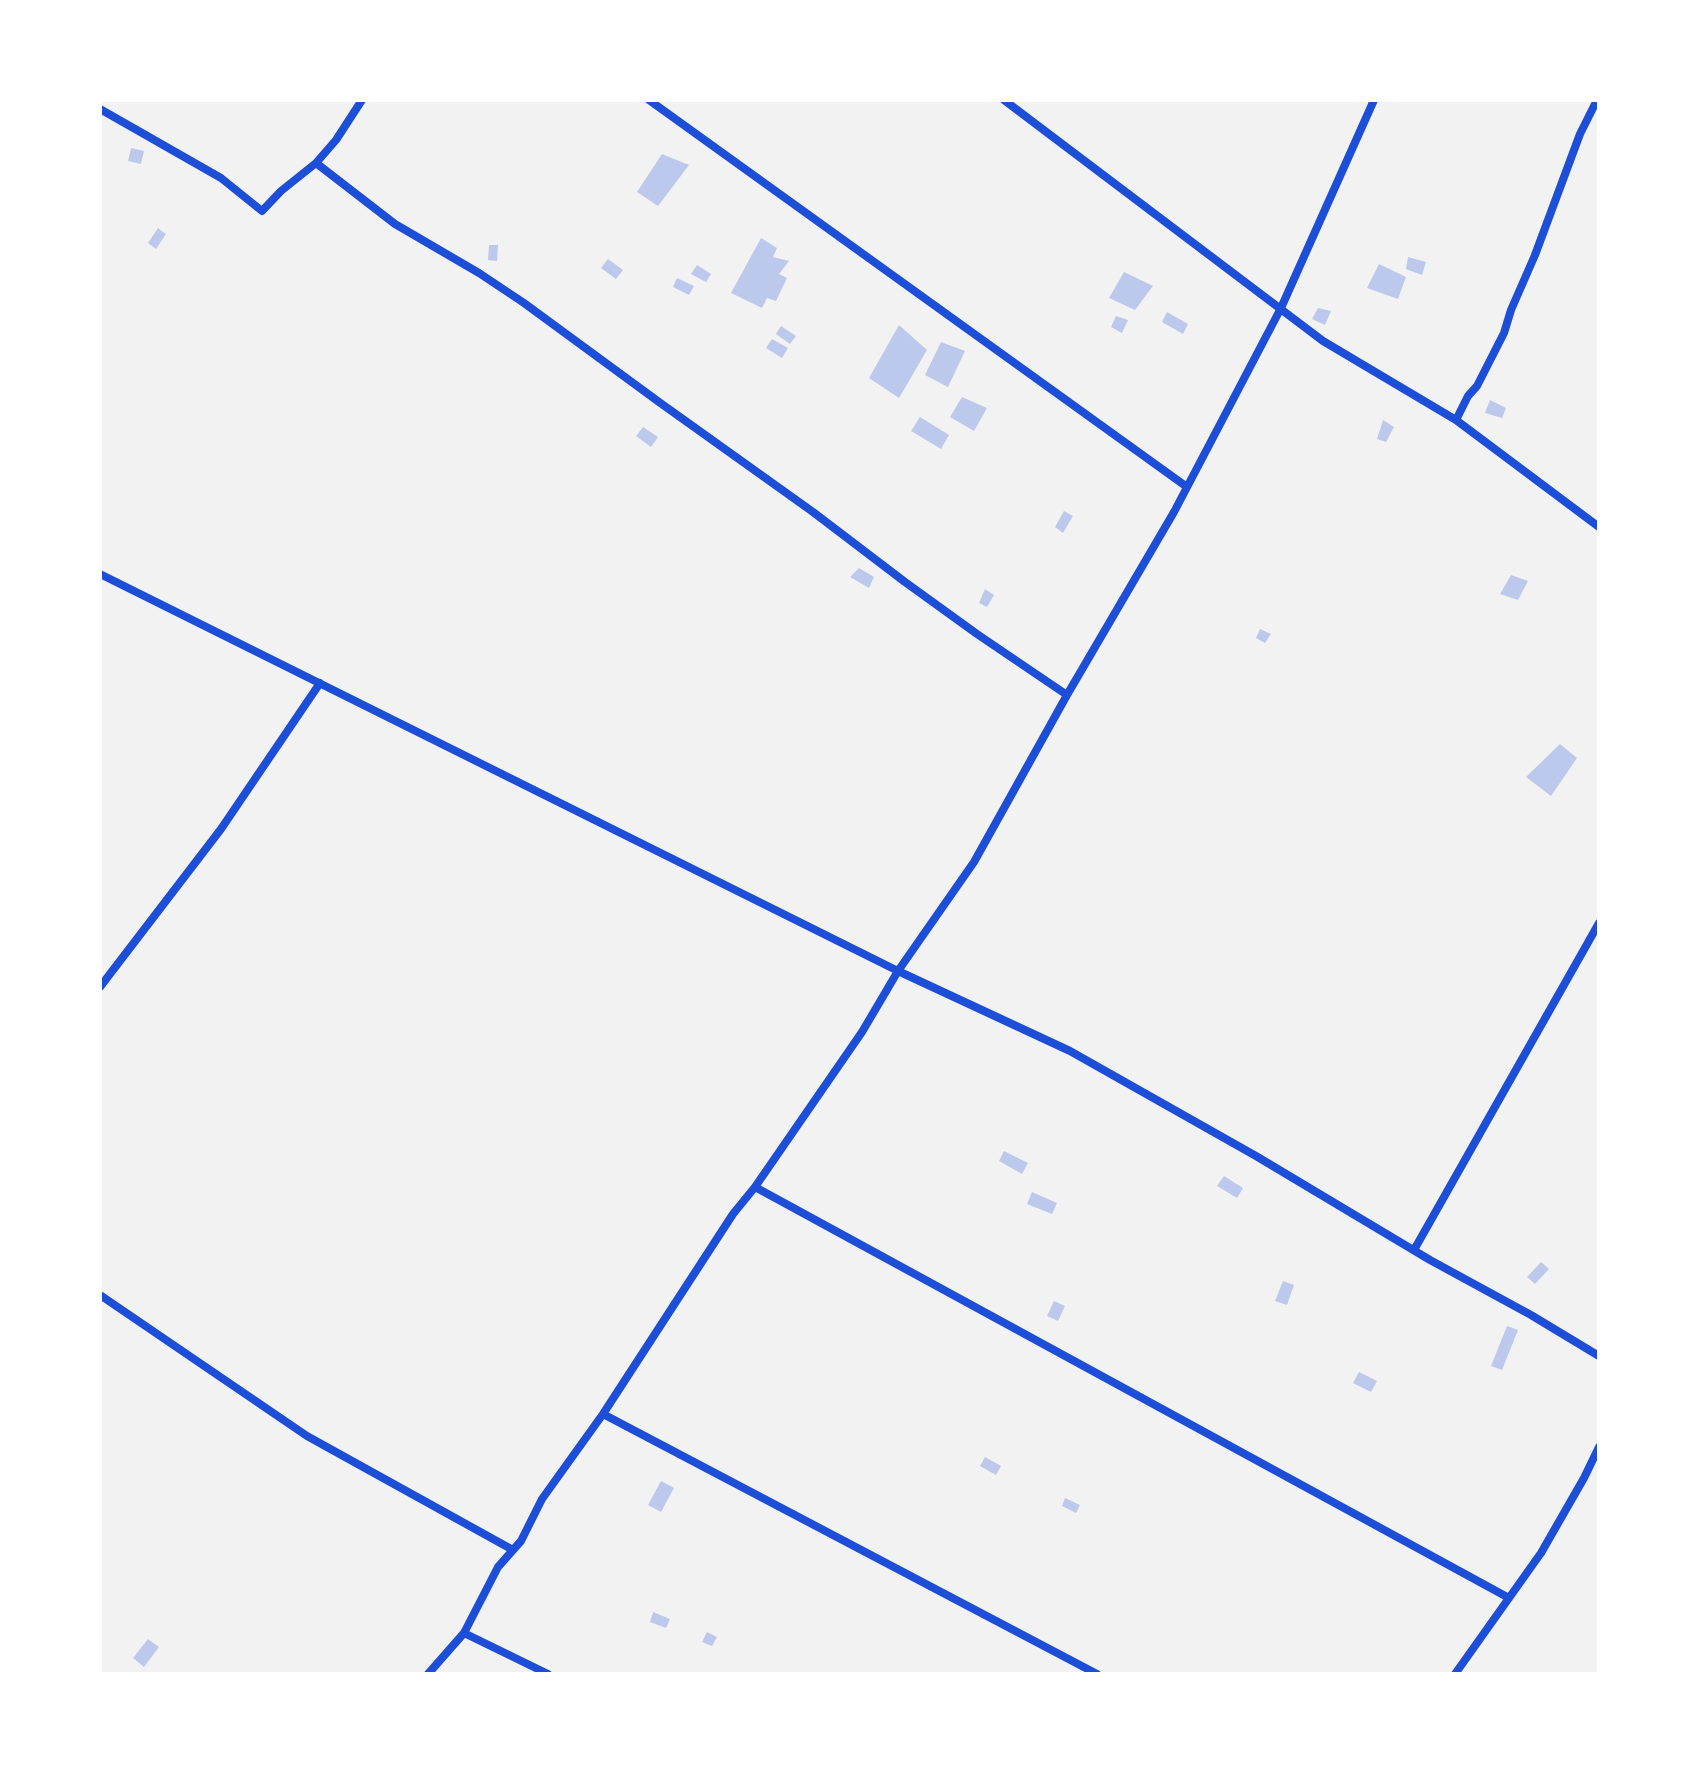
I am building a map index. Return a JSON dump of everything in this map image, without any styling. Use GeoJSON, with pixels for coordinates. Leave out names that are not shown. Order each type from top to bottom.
{"type":"FeatureCollection","features":[{"type":"Feature","properties":{"kind":"street"},"geometry":{"type":"LineString","coordinates":[[100,109],[221,178],[262,211],[316,163],[336,140],[362,100]]}},
{"type":"Feature","properties":{"kind":"street"},"geometry":{"type":"LineString","coordinates":[[649,100],[1187,487]]}},
{"type":"Feature","properties":{"kind":"street"},"geometry":{"type":"LineString","coordinates":[[1004,100],[1323,341],[1456,420],[1599,527]]}},
{"type":"Feature","properties":{"kind":"street"},"geometry":{"type":"LineString","coordinates":[[428,1674],[464,1633],[498,1567],[521,1541],[542,1499],[603,1414],[733,1214],[862,1032],[898,971],[974,862],[1187,487],[1281,308],[1374,100]]}},
{"type":"Feature","properties":{"kind":"street"},"geometry":{"type":"LineString","coordinates":[[1456,420],[1504,333],[1580,134],[1597,100]]}},
{"type":"Feature","properties":{"kind":"street"},"geometry":{"type":"LineString","coordinates":[[316,163],[395,224],[431,243],[524,303],[929,600],[1067,695]]}},
{"type":"Feature","properties":{"kind":"street"},"geometry":{"type":"LineString","coordinates":[[100,574],[898,971],[1070,1051],[1599,1356]]}},
{"type":"Feature","properties":{"kind":"street"},"geometry":{"type":"LineString","coordinates":[[100,987],[221,829],[320,683]]}},
{"type":"Feature","properties":{"kind":"street"},"geometry":{"type":"LineString","coordinates":[[1414,1250],[1599,923]]}},
{"type":"Feature","properties":{"kind":"street"},"geometry":{"type":"LineString","coordinates":[[755,1187],[1509,1598]]}},
{"type":"Feature","properties":{"kind":"street"},"geometry":{"type":"LineString","coordinates":[[100,1295],[307,1436],[513,1550]]}},
{"type":"Feature","properties":{"kind":"street"},"geometry":{"type":"LineString","coordinates":[[603,1414],[1097,1674]]}},
{"type":"Feature","properties":{"kind":"street"},"geometry":{"type":"LineString","coordinates":[[1455,1674],[1541,1553],[1599,1447]]}},
{"type":"Feature","properties":{"kind":"street"},"geometry":{"type":"LineString","coordinates":[[464,1633],[548,1674]]}},
{"type":"Feature","properties":{"kind":"building"},"geometry":{"type":"Polygon","coordinates":[[[131,148],[144,151],[141,164],[128,161],[131,148]]]}},
{"type":"Feature","properties":{"kind":"building"},"geometry":{"type":"Polygon","coordinates":[[[662,154],[689,165],[658,206],[637,192],[662,154]]]}},
{"type":"Feature","properties":{"kind":"building"},"geometry":{"type":"Polygon","coordinates":[[[158,228],[166,234],[156,249],[148,243],[158,228]]]}},
{"type":"Feature","properties":{"kind":"building"},"geometry":{"type":"Polygon","coordinates":[[[761,238],[777,248],[773,257],[789,261],[779,274],[787,278],[776,301],[767,298],[762,308],[731,293],[761,238]]]}},
{"type":"Feature","properties":{"kind":"building"},"geometry":{"type":"Polygon","coordinates":[[[489,245],[498,245],[497,261],[488,260],[489,245]]]}},
{"type":"Feature","properties":{"kind":"building"},"geometry":{"type":"Polygon","coordinates":[[[1408,257],[1426,262],[1422,275],[1406,269],[1408,257]]]}},
{"type":"Feature","properties":{"kind":"building"},"geometry":{"type":"Polygon","coordinates":[[[608,259],[623,270],[616,279],[601,268],[608,259]]]}},
{"type":"Feature","properties":{"kind":"building"},"geometry":{"type":"Polygon","coordinates":[[[1379,264],[1406,277],[1398,299],[1367,288],[1379,264]]]}},
{"type":"Feature","properties":{"kind":"building"},"geometry":{"type":"Polygon","coordinates":[[[697,265],[711,274],[706,282],[691,274],[697,265]]]}},
{"type":"Feature","properties":{"kind":"building"},"geometry":{"type":"Polygon","coordinates":[[[1124,272],[1153,286],[1135,310],[1109,298],[1124,272]]]}},
{"type":"Feature","properties":{"kind":"building"},"geometry":{"type":"Polygon","coordinates":[[[677,278],[694,286],[689,295],[673,287],[677,278]]]}},
{"type":"Feature","properties":{"kind":"building"},"geometry":{"type":"Polygon","coordinates":[[[1318,308],[1331,311],[1325,325],[1312,319],[1318,308]]]}},
{"type":"Feature","properties":{"kind":"building"},"geometry":{"type":"Polygon","coordinates":[[[1167,312],[1188,324],[1183,334],[1162,322],[1167,312]]]}},
{"type":"Feature","properties":{"kind":"building"},"geometry":{"type":"Polygon","coordinates":[[[1116,316],[1128,320],[1122,333],[1111,327],[1116,316]]]}},
{"type":"Feature","properties":{"kind":"building"},"geometry":{"type":"Polygon","coordinates":[[[899,325],[927,350],[899,398],[869,378],[899,325]]]}},
{"type":"Feature","properties":{"kind":"building"},"geometry":{"type":"Polygon","coordinates":[[[781,326],[796,336],[790,344],[776,334],[781,326]]]}},
{"type":"Feature","properties":{"kind":"building"},"geometry":{"type":"Polygon","coordinates":[[[772,339],[788,348],[782,358],[766,348],[772,339]]]}},
{"type":"Feature","properties":{"kind":"building"},"geometry":{"type":"Polygon","coordinates":[[[941,342],[965,351],[948,387],[925,375],[941,342]]]}},
{"type":"Feature","properties":{"kind":"building"},"geometry":{"type":"Polygon","coordinates":[[[962,397],[987,408],[974,431],[950,417],[962,397]]]}},
{"type":"Feature","properties":{"kind":"building"},"geometry":{"type":"Polygon","coordinates":[[[1490,400],[1506,408],[1502,418],[1485,413],[1490,400]]]}},
{"type":"Feature","properties":{"kind":"building"},"geometry":{"type":"Polygon","coordinates":[[[920,417],[949,435],[941,449],[911,431],[920,417]]]}},
{"type":"Feature","properties":{"kind":"building"},"geometry":{"type":"Polygon","coordinates":[[[1383,420],[1394,427],[1386,442],[1377,439],[1383,420]]]}},
{"type":"Feature","properties":{"kind":"building"},"geometry":{"type":"Polygon","coordinates":[[[643,427],[658,437],[651,447],[636,436],[643,427]]]}},
{"type":"Feature","properties":{"kind":"building"},"geometry":{"type":"Polygon","coordinates":[[[1064,511],[1073,516],[1063,533],[1055,527],[1064,511]]]}},
{"type":"Feature","properties":{"kind":"building"},"geometry":{"type":"Polygon","coordinates":[[[859,568],[874,577],[869,588],[850,577],[859,568]]]}},
{"type":"Feature","properties":{"kind":"building"},"geometry":{"type":"Polygon","coordinates":[[[1511,575],[1528,581],[1518,600],[1500,594],[1511,575]]]}},
{"type":"Feature","properties":{"kind":"building"},"geometry":{"type":"Polygon","coordinates":[[[985,589],[994,595],[987,607],[979,603],[985,589]]]}},
{"type":"Feature","properties":{"kind":"building"},"geometry":{"type":"Polygon","coordinates":[[[1260,629],[1271,634],[1265,643],[1256,638],[1260,629]]]}},
{"type":"Feature","properties":{"kind":"building"},"geometry":{"type":"Polygon","coordinates":[[[1560,744],[1577,758],[1551,796],[1526,777],[1560,744]]]}},
{"type":"Feature","properties":{"kind":"building"},"geometry":{"type":"Polygon","coordinates":[[[1004,1151],[1028,1163],[1022,1174],[999,1161],[1004,1151]]]}},
{"type":"Feature","properties":{"kind":"building"},"geometry":{"type":"Polygon","coordinates":[[[1224,1176],[1243,1188],[1237,1198],[1217,1186],[1224,1176]]]}},
{"type":"Feature","properties":{"kind":"building"},"geometry":{"type":"Polygon","coordinates":[[[1032,1192],[1057,1203],[1052,1214],[1027,1204],[1032,1192]]]}},
{"type":"Feature","properties":{"kind":"building"},"geometry":{"type":"Polygon","coordinates":[[[1541,1262],[1549,1269],[1535,1284],[1527,1277],[1541,1262]]]}},
{"type":"Feature","properties":{"kind":"building"},"geometry":{"type":"Polygon","coordinates":[[[1283,1281],[1294,1285],[1287,1305],[1275,1301],[1283,1281]]]}},
{"type":"Feature","properties":{"kind":"building"},"geometry":{"type":"Polygon","coordinates":[[[1054,1301],[1065,1306],[1058,1321],[1047,1316],[1054,1301]]]}},
{"type":"Feature","properties":{"kind":"building"},"geometry":{"type":"Polygon","coordinates":[[[1507,1326],[1518,1330],[1502,1370],[1491,1366],[1507,1326]]]}},
{"type":"Feature","properties":{"kind":"building"},"geometry":{"type":"Polygon","coordinates":[[[1359,1372],[1377,1381],[1371,1392],[1353,1383],[1359,1372]]]}},
{"type":"Feature","properties":{"kind":"building"},"geometry":{"type":"Polygon","coordinates":[[[985,1457],[1001,1466],[996,1475],[980,1466],[985,1457]]]}},
{"type":"Feature","properties":{"kind":"building"},"geometry":{"type":"Polygon","coordinates":[[[661,1481],[674,1488],[661,1512],[648,1505],[661,1481]]]}},
{"type":"Feature","properties":{"kind":"building"},"geometry":{"type":"Polygon","coordinates":[[[1065,1498],[1080,1505],[1076,1513],[1062,1506],[1065,1498]]]}},
{"type":"Feature","properties":{"kind":"building"},"geometry":{"type":"Polygon","coordinates":[[[653,1612],[670,1619],[666,1628],[650,1622],[653,1612]]]}},
{"type":"Feature","properties":{"kind":"building"},"geometry":{"type":"Polygon","coordinates":[[[707,1632],[717,1637],[712,1646],[702,1642],[707,1632]]]}},
{"type":"Feature","properties":{"kind":"building"},"geometry":{"type":"Polygon","coordinates":[[[148,1639],[159,1647],[144,1667],[133,1658],[148,1639]]]}}]}
